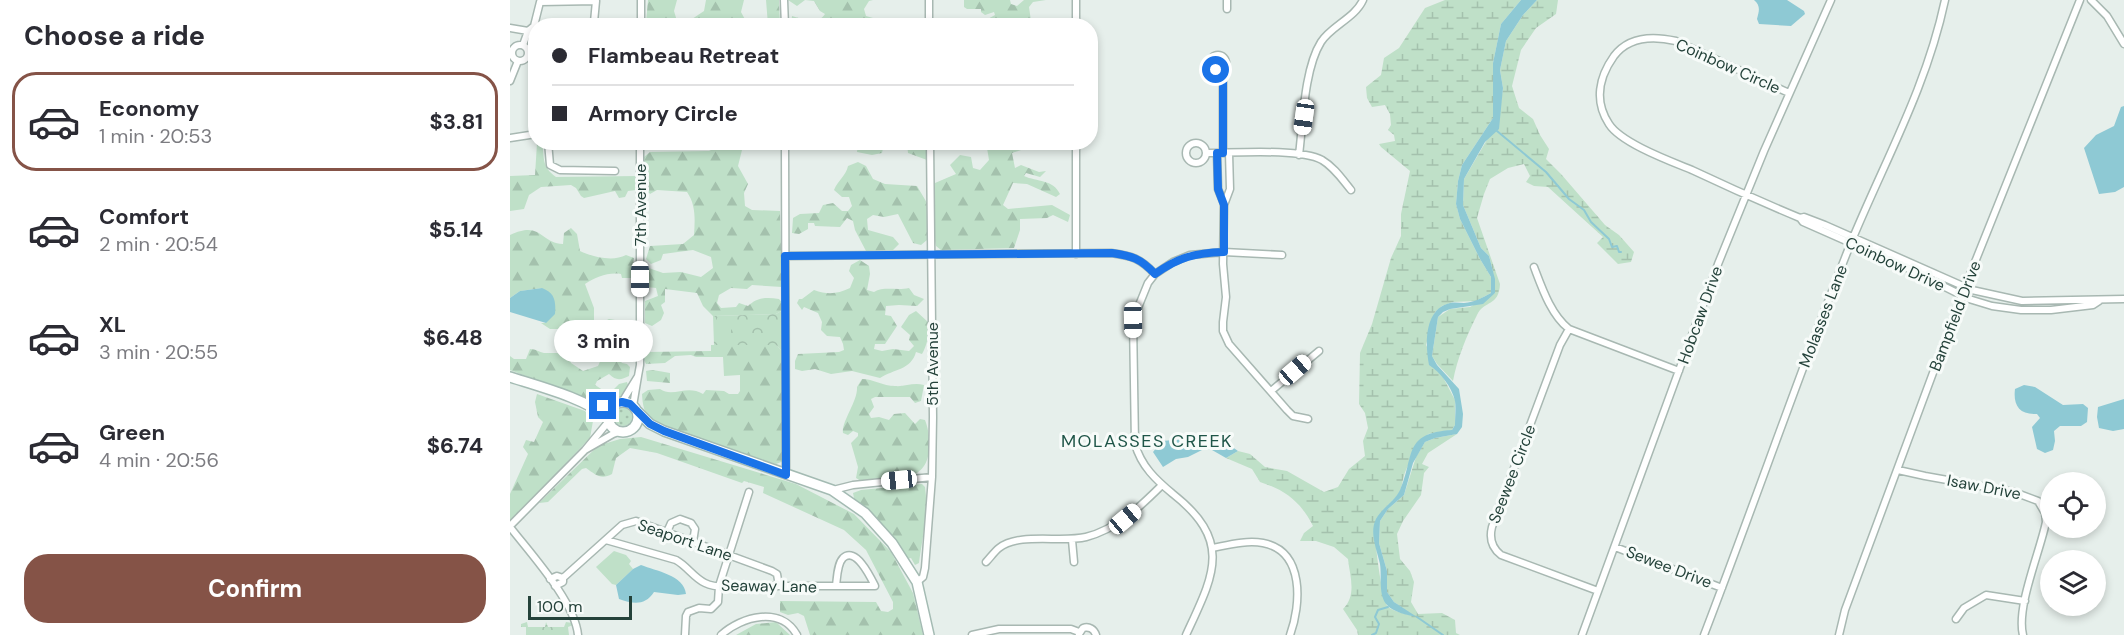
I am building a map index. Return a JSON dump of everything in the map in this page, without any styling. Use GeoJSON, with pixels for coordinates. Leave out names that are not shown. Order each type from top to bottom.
{"type":"FeatureCollection","features":[{"type":"Feature","properties":{"kind":"main road"},"geometry":{"type":"LineString","coordinates":[[510,377],[585,404],[603,406],[619,403],[635,408],[650,424],[664,431],[832,490],[865,513],[892,543],[917,582],[929,635]]}},
{"type":"Feature","properties":{"kind":"main road"},"geometry":{"type":"LineString","coordinates":[[609,420],[610,410],[619,403]]}},
{"type":"Feature","properties":{"kind":"main road"},"geometry":{"type":"LineString","coordinates":[[585,404],[609,420],[614,428],[664,431]]}},
{"type":"Feature","properties":{"kind":"main road"},"geometry":{"type":"LineString","coordinates":[[626,430],[636,423],[635,408]]}},
{"type":"Feature","properties":{"kind":"street"},"geometry":{"type":"LineString","coordinates":[[641,0],[641,18]]}},
{"type":"Feature","properties":{"kind":"street"},"geometry":{"type":"LineString","coordinates":[[784,0],[784,18]]}},
{"type":"Feature","properties":{"kind":"street"},"geometry":{"type":"LineString","coordinates":[[929,0],[929,18]]}},
{"type":"Feature","properties":{"kind":"street"},"geometry":{"type":"LineString","coordinates":[[1076,0],[1076,18]]}},
{"type":"Feature","properties":{"kind":"street"},"geometry":{"type":"LineString","coordinates":[[1227,0],[1227,9]]}},
{"type":"Feature","properties":{"kind":"street"},"geometry":{"type":"LineString","coordinates":[[1299,155],[1310,69],[1315,54],[1322,40],[1356,10],[1363,0]]}},
{"type":"Feature","properties":{"kind":"street","name":"Hobcaw Drive"},"geometry":{"type":"LineString","coordinates":[[1582,635],[1745,195],[1831,0]]}},
{"type":"Feature","properties":{"kind":"street","name":"Molasses Lane"},"geometry":{"type":"LineString","coordinates":[[1704,635],[1852,240],[1928,67],[1945,0]]}},
{"type":"Feature","properties":{"kind":"street","name":"Bampfield Drive"},"geometry":{"type":"LineString","coordinates":[[1839,635],[1845,610],[1965,287],[2080,0]]}},
{"type":"Feature","properties":{"kind":"street"},"geometry":{"type":"LineString","coordinates":[[2091,0],[2107,16],[2124,44]]}},
{"type":"Feature","properties":{"kind":"street"},"geometry":{"type":"LineString","coordinates":[[536,18],[540,3],[596,1],[594,18]]}},
{"type":"Feature","properties":{"kind":"street"},"geometry":{"type":"LineString","coordinates":[[510,27],[528,31],[523,45]]}},
{"type":"Feature","properties":{"kind":"street","name":"Coinbow Circle"},"geometry":{"type":"LineString","coordinates":[[1745,195],[1624,138],[1609,125],[1601,107],[1599,86],[1604,70],[1617,52],[1631,42],[1645,38],[1663,38],[1676,41],[1789,93]]}},
{"type":"Feature","properties":{"kind":"street"},"geometry":{"type":"LineString","coordinates":[[518,61],[512,56],[512,51],[518,45],[523,45]]}},
{"type":"Feature","properties":{"kind":"street"},"geometry":{"type":"LineString","coordinates":[[518,61],[525,59],[528,54],[523,45]]}},
{"type":"Feature","properties":{"kind":"street"},"geometry":{"type":"LineString","coordinates":[[510,81],[518,61]]}},
{"type":"Feature","properties":{"kind":"street"},"geometry":{"type":"LineString","coordinates":[[1223,69],[1223,153],[1218,189],[1224,205]]}},
{"type":"Feature","properties":{"kind":"street"},"geometry":{"type":"LineString","coordinates":[[510,138],[528,136]]}},
{"type":"Feature","properties":{"kind":"street"},"geometry":{"type":"LineString","coordinates":[[549,150],[550,165],[560,170],[615,171]]}},
{"type":"Feature","properties":{"kind":"street","name":"7th Avenue"},"geometry":{"type":"LineString","coordinates":[[635,408],[640,365],[640,150]]}},
{"type":"Feature","properties":{"kind":"street"},"geometry":{"type":"LineString","coordinates":[[785,150],[786,475]]}},
{"type":"Feature","properties":{"kind":"street","name":"5th Avenue"},"geometry":{"type":"LineString","coordinates":[[917,582],[923,577],[925,568],[932,477],[930,150]]}},
{"type":"Feature","properties":{"kind":"street"},"geometry":{"type":"LineString","coordinates":[[1076,150],[1076,254]]}},
{"type":"Feature","properties":{"kind":"street"},"geometry":{"type":"LineString","coordinates":[[1206,153],[1268,152],[1299,155],[1323,161],[1351,190]]}},
{"type":"Feature","properties":{"kind":"street"},"geometry":{"type":"LineString","coordinates":[[1223,153],[1230,189],[1224,205],[1226,297],[1223,322],[1226,339],[1293,416],[1308,419]]}},
{"type":"Feature","properties":{"kind":"street","name":"Coinbow Drive"},"geometry":{"type":"LineString","coordinates":[[1745,195],[1800,218],[1804,217],[1962,296],[1992,306],[2021,310],[2079,308],[2099,301]]}},
{"type":"Feature","properties":{"kind":"street","name":"Coinbow Drive"},"geometry":{"type":"LineString","coordinates":[[1852,240],[1965,287],[2022,301],[2124,299]]}},
{"type":"Feature","properties":{"kind":"street"},"geometry":{"type":"LineString","coordinates":[[1186,635],[1211,579],[1212,548],[1203,523],[1189,506],[1162,485],[1138,456],[1135,444],[1133,320],[1148,282],[1155,274],[1173,262],[1190,255],[1224,252],[1282,255]]}},
{"type":"Feature","properties":{"kind":"street"},"geometry":{"type":"LineString","coordinates":[[785,256],[1112,253],[1131,256],[1144,262],[1155,274]]}},
{"type":"Feature","properties":{"kind":"street"},"geometry":{"type":"LineString","coordinates":[[1534,267],[1552,306],[1561,321],[1569,328],[1679,371]]}},
{"type":"Feature","properties":{"kind":"street","name":"Seewee Circle"},"geometry":{"type":"LineString","coordinates":[[1569,328],[1560,345],[1492,527],[1490,538],[1494,549],[1501,555],[1598,591]]}},
{"type":"Feature","properties":{"kind":"street"},"geometry":{"type":"LineString","coordinates":[[1271,391],[1319,351]]}},
{"type":"Feature","properties":{"kind":"street","name":"7th Avenue"},"geometry":{"type":"LineString","coordinates":[[619,403],[638,376]]}},
{"type":"Feature","properties":{"kind":"street"},"geometry":{"type":"LineString","coordinates":[[578,635],[572,610],[510,526],[585,450],[609,420]]}},
{"type":"Feature","properties":{"kind":"street"},"geometry":{"type":"LineString","coordinates":[[585,450],[613,434],[626,430]]}},
{"type":"Feature","properties":{"kind":"street","name":"Isaw Drive"},"geometry":{"type":"LineString","coordinates":[[1898,470],[2014,492],[2038,501],[2043,507],[2046,522],[2025,601],[2023,635]]}},
{"type":"Feature","properties":{"kind":"street"},"geometry":{"type":"LineString","coordinates":[[832,490],[853,485],[932,477]]}},
{"type":"Feature","properties":{"kind":"street"},"geometry":{"type":"LineString","coordinates":[[986,562],[1000,547],[1014,541],[1072,540],[1098,533],[1125,519],[1162,485]]}},
{"type":"Feature","properties":{"kind":"street"},"geometry":{"type":"LineString","coordinates":[[686,635],[687,614],[693,609],[714,608],[718,602],[719,586],[749,492]]}},
{"type":"Feature","properties":{"kind":"street"},"geometry":{"type":"LineString","coordinates":[[667,532],[672,523],[680,519],[691,523],[695,529],[693,542]]}},
{"type":"Feature","properties":{"kind":"street","name":"Seaport Lane"},"geometry":{"type":"LineString","coordinates":[[555,586],[563,582],[563,578],[622,525],[636,521],[772,571],[779,578],[779,586]]}},
{"type":"Feature","properties":{"kind":"street","name":"Seaway Lane"},"geometry":{"type":"LineString","coordinates":[[606,540],[676,560],[706,583],[719,586],[779,586],[836,586],[875,586],[855,556],[843,558],[836,586]]}},
{"type":"Feature","properties":{"kind":"street"},"geometry":{"type":"LineString","coordinates":[[1072,540],[1074,562]]}},
{"type":"Feature","properties":{"kind":"street"},"geometry":{"type":"LineString","coordinates":[[1212,548],[1251,542],[1272,545],[1281,551],[1294,568],[1297,578],[1297,602],[1290,635]]}},
{"type":"Feature","properties":{"kind":"street","name":"Sewee Drive"},"geometry":{"type":"LineString","coordinates":[[1615,547],[1722,588]]}},
{"type":"Feature","properties":{"kind":"street"},"geometry":{"type":"LineString","coordinates":[[550,579],[553,576],[563,578]]}},
{"type":"Feature","properties":{"kind":"street"},"geometry":{"type":"LineString","coordinates":[[1956,619],[1972,601],[1986,595],[2025,601]]}},
{"type":"Feature","properties":{"kind":"street"},"geometry":{"type":"LineString","coordinates":[[721,635],[743,620],[765,617],[782,618],[792,626],[797,635]]}},
{"type":"Feature","properties":{"kind":"street"},"geometry":{"type":"LineString","coordinates":[[972,635],[999,629],[1071,629],[1079,634],[1083,628],[1089,627],[1096,635]]}},
{"type":"Feature","properties":{"kind":"green space"},"geometry":{"type":"Polygon","coordinates":[[[648,0],[677,0],[674,11],[676,18],[646,18],[648,0]]]}},
{"type":"Feature","properties":{"kind":"green space"},"geometry":{"type":"Polygon","coordinates":[[[706,0],[744,0],[741,12],[744,18],[694,18],[704,11],[706,0]]]}},
{"type":"Feature","properties":{"kind":"green space"},"geometry":{"type":"Polygon","coordinates":[[[766,0],[779,0],[780,18],[767,18],[766,0]]]}},
{"type":"Feature","properties":{"kind":"green space"},"geometry":{"type":"Polygon","coordinates":[[[788,0],[805,0],[797,6],[788,0]]]}},
{"type":"Feature","properties":{"kind":"green space"},"geometry":{"type":"Polygon","coordinates":[[[805,0],[873,0],[869,1],[864,9],[866,16],[873,18],[822,18],[825,14],[820,11],[814,1],[805,0]]]}},
{"type":"Feature","properties":{"kind":"green space"},"geometry":{"type":"Polygon","coordinates":[[[964,0],[1010,0],[1011,4],[1017,6],[1024,0],[1046,0],[1033,2],[1029,7],[1031,18],[990,18],[995,15],[994,12],[985,15],[981,9],[964,7],[964,0]]]}},
{"type":"Feature","properties":{"kind":"green space"},"geometry":{"type":"Polygon","coordinates":[[[1445,0],[1521,0],[1501,24],[1493,63],[1493,118],[1462,165],[1458,181],[1456,204],[1460,219],[1491,277],[1491,293],[1476,301],[1453,302],[1442,306],[1435,312],[1426,345],[1455,400],[1455,425],[1452,430],[1428,434],[1408,466],[1399,493],[1378,517],[1375,537],[1388,607],[1414,616],[1394,602],[1387,592],[1387,571],[1379,543],[1380,521],[1388,509],[1404,495],[1416,457],[1425,442],[1457,434],[1428,453],[1422,464],[1429,467],[1424,473],[1421,495],[1397,534],[1400,559],[1410,571],[1414,582],[1411,602],[1418,614],[1442,613],[1455,620],[1456,633],[1460,635],[1358,635],[1343,609],[1351,592],[1348,559],[1334,547],[1316,541],[1300,541],[1304,533],[1313,526],[1298,504],[1285,493],[1260,482],[1252,469],[1226,458],[1238,451],[1250,454],[1265,467],[1287,471],[1324,492],[1338,487],[1349,469],[1365,456],[1363,441],[1368,428],[1365,413],[1359,404],[1360,353],[1372,324],[1391,258],[1401,236],[1401,214],[1410,171],[1379,144],[1395,141],[1394,135],[1388,130],[1391,125],[1390,114],[1385,105],[1372,107],[1367,98],[1366,87],[1381,75],[1384,58],[1399,48],[1425,8],[1445,0]]]}},
{"type":"Feature","properties":{"kind":"green space"},"geometry":{"type":"Polygon","coordinates":[[[1537,0],[1558,0],[1556,14],[1536,28],[1521,50],[1512,86],[1519,108],[1533,119],[1549,149],[1546,159],[1605,225],[1619,235],[1634,252],[1631,262],[1618,264],[1597,243],[1603,237],[1548,187],[1534,186],[1526,182],[1530,176],[1524,164],[1508,168],[1490,179],[1477,218],[1500,284],[1499,291],[1494,300],[1483,307],[1477,315],[1463,347],[1453,381],[1432,356],[1438,317],[1450,309],[1470,307],[1495,293],[1489,256],[1481,248],[1463,205],[1464,179],[1488,138],[1501,102],[1503,88],[1500,70],[1506,41],[1523,15],[1537,0]]]}},
{"type":"Feature","properties":{"kind":"green space"},"geometry":{"type":"Polygon","coordinates":[[[537,150],[543,150],[546,166],[556,177],[637,176],[636,190],[628,191],[625,197],[619,198],[615,191],[584,198],[571,185],[541,187],[529,195],[524,209],[510,211],[510,176],[535,175],[537,150]]]}},
{"type":"Feature","properties":{"kind":"green space"},"geometry":{"type":"Polygon","coordinates":[[[742,150],[738,166],[748,184],[744,193],[745,206],[752,210],[780,211],[782,287],[752,285],[747,289],[731,288],[719,295],[717,303],[721,308],[736,307],[739,303],[748,306],[759,299],[775,298],[784,305],[783,310],[776,314],[713,316],[703,306],[697,293],[665,289],[665,302],[661,305],[664,313],[661,320],[652,326],[645,323],[645,301],[658,296],[656,288],[646,287],[646,267],[663,273],[681,272],[701,277],[713,268],[711,257],[693,250],[663,254],[661,260],[651,264],[646,259],[650,246],[683,244],[694,235],[695,218],[692,202],[687,192],[657,190],[650,194],[644,187],[644,157],[650,152],[742,150]]]}},
{"type":"Feature","properties":{"kind":"green space"},"geometry":{"type":"Polygon","coordinates":[[[857,150],[883,150],[882,153],[872,155],[857,152],[857,150]]]}},
{"type":"Feature","properties":{"kind":"green space"},"geometry":{"type":"Polygon","coordinates":[[[908,150],[927,150],[927,160],[908,153],[908,150]]]}},
{"type":"Feature","properties":{"kind":"green space"},"geometry":{"type":"Polygon","coordinates":[[[987,150],[1021,150],[1012,153],[1015,168],[1021,165],[1039,172],[1046,171],[1040,177],[1026,173],[1024,176],[1049,183],[1060,194],[1056,197],[1027,184],[1013,183],[1003,205],[1008,209],[1052,205],[1070,215],[1068,222],[1053,215],[1047,218],[1020,219],[1020,230],[1014,248],[941,250],[936,246],[935,241],[935,183],[956,174],[950,165],[960,155],[971,157],[973,168],[980,170],[989,160],[987,150]]]}},
{"type":"Feature","properties":{"kind":"green space"},"geometry":{"type":"Polygon","coordinates":[[[858,162],[866,166],[873,179],[885,184],[917,186],[927,203],[927,240],[921,245],[913,243],[898,214],[884,217],[873,215],[867,219],[868,230],[893,237],[899,244],[893,250],[866,251],[853,221],[847,218],[840,227],[815,226],[814,223],[808,223],[808,229],[799,234],[792,233],[793,218],[800,214],[819,213],[823,205],[833,203],[842,211],[848,211],[852,206],[849,197],[842,197],[834,190],[848,166],[858,162]]]}},
{"type":"Feature","properties":{"kind":"green space"},"geometry":{"type":"Polygon","coordinates":[[[571,228],[577,234],[580,251],[603,258],[626,255],[634,258],[631,278],[622,278],[621,274],[607,274],[585,284],[594,308],[594,323],[602,328],[603,322],[609,319],[621,321],[626,328],[626,334],[617,342],[617,357],[630,367],[629,376],[619,379],[609,374],[597,381],[595,385],[606,392],[612,391],[619,384],[627,382],[628,385],[623,395],[605,402],[592,401],[510,370],[510,356],[514,359],[526,359],[530,349],[569,356],[571,363],[583,371],[598,366],[600,362],[600,348],[596,341],[589,338],[582,339],[570,346],[567,345],[566,329],[550,329],[541,323],[546,323],[542,288],[520,291],[510,298],[510,235],[520,231],[534,231],[555,243],[563,244],[564,233],[571,228]]]}},
{"type":"Feature","properties":{"kind":"green space"},"geometry":{"type":"Polygon","coordinates":[[[860,260],[869,266],[867,290],[874,292],[882,289],[909,288],[914,295],[924,299],[917,306],[886,306],[885,315],[891,316],[897,326],[885,344],[875,344],[874,349],[909,351],[914,346],[909,340],[910,335],[901,327],[909,315],[916,311],[928,322],[928,338],[922,354],[916,352],[914,358],[906,366],[880,378],[852,371],[831,374],[815,369],[802,371],[795,369],[798,354],[844,350],[840,337],[827,336],[821,330],[822,322],[818,313],[804,307],[802,310],[797,303],[799,299],[814,290],[832,293],[850,288],[854,278],[849,271],[851,265],[860,260]]]}},
{"type":"Feature","properties":{"kind":"green space"},"geometry":{"type":"Polygon","coordinates":[[[783,310],[784,353],[776,345],[714,345],[713,316],[776,314],[783,310]]]}},
{"type":"Feature","properties":{"kind":"green space"},"geometry":{"type":"Polygon","coordinates":[[[717,318],[731,318],[731,344],[717,344],[717,318]]]}},
{"type":"Feature","properties":{"kind":"green space"},"geometry":{"type":"Polygon","coordinates":[[[711,345],[776,345],[784,353],[784,461],[776,464],[666,428],[645,411],[642,394],[648,390],[660,389],[670,392],[691,390],[703,394],[706,390],[724,391],[729,394],[738,394],[740,391],[740,375],[724,376],[723,357],[675,356],[665,363],[646,364],[643,358],[648,352],[711,351],[711,345]]]}},
{"type":"Feature","properties":{"kind":"green space"},"geometry":{"type":"Polygon","coordinates":[[[646,371],[670,373],[670,383],[647,381],[646,371]]]}},
{"type":"Feature","properties":{"kind":"green space"},"geometry":{"type":"Polygon","coordinates":[[[862,379],[891,386],[924,385],[921,401],[915,403],[910,397],[875,397],[871,399],[874,407],[869,414],[871,418],[879,417],[889,420],[894,414],[905,413],[915,424],[920,419],[925,420],[929,437],[927,460],[922,469],[914,475],[894,480],[861,481],[856,478],[858,467],[851,443],[858,433],[853,431],[848,435],[843,433],[843,428],[862,379]]]}},
{"type":"Feature","properties":{"kind":"green space"},"geometry":{"type":"Polygon","coordinates":[[[537,394],[585,411],[593,421],[590,438],[510,522],[510,494],[528,454],[523,447],[526,440],[534,442],[543,422],[538,417],[535,402],[537,394]]]}},
{"type":"Feature","properties":{"kind":"green space"},"geometry":{"type":"Polygon","coordinates":[[[623,408],[629,411],[632,417],[629,423],[623,426],[617,423],[614,417],[617,411],[623,408]]]}},
{"type":"Feature","properties":{"kind":"green space"},"geometry":{"type":"Polygon","coordinates":[[[641,437],[796,484],[854,514],[891,552],[913,593],[923,635],[810,635],[804,616],[798,613],[788,615],[780,612],[780,601],[876,602],[881,611],[888,612],[893,609],[893,602],[866,550],[844,530],[763,493],[764,487],[744,481],[742,483],[657,453],[630,448],[616,458],[612,474],[602,477],[586,468],[582,469],[548,502],[539,503],[602,442],[641,437]]]}},
{"type":"Feature","properties":{"kind":"green space"},"geometry":{"type":"Polygon","coordinates":[[[922,484],[925,487],[926,516],[919,563],[915,565],[911,558],[907,559],[855,503],[853,493],[861,490],[922,484]]]}},
{"type":"Feature","properties":{"kind":"green space"},"geometry":{"type":"Polygon","coordinates":[[[614,551],[626,555],[633,569],[616,585],[612,584],[596,567],[614,551]]]}},
{"type":"Feature","properties":{"kind":"green space"},"geometry":{"type":"Polygon","coordinates":[[[527,622],[528,627],[545,627],[546,622],[548,627],[564,627],[566,622],[573,625],[568,627],[569,635],[526,635],[526,627],[521,627],[521,624],[527,622]]]}},
{"type":"Feature","properties":{"kind":"green space"},"geometry":{"type":"Polygon","coordinates":[[[776,622],[790,635],[736,635],[756,624],[776,622]]]}},
{"type":"Feature","properties":{"kind":"water"},"geometry":{"type":"Polygon","coordinates":[[[1521,0],[1537,0],[1523,15],[1506,41],[1500,70],[1503,88],[1499,129],[1485,142],[1464,179],[1463,205],[1481,248],[1489,256],[1495,279],[1495,293],[1483,304],[1450,309],[1438,317],[1432,356],[1437,365],[1459,389],[1463,414],[1462,427],[1457,434],[1425,442],[1413,463],[1404,495],[1388,509],[1380,521],[1379,543],[1387,571],[1387,592],[1394,602],[1417,617],[1393,610],[1384,601],[1381,591],[1380,564],[1373,536],[1374,524],[1400,490],[1413,449],[1418,442],[1425,436],[1436,432],[1452,430],[1455,425],[1455,401],[1451,390],[1429,365],[1428,328],[1435,312],[1441,307],[1450,303],[1472,302],[1491,293],[1491,277],[1460,219],[1456,204],[1458,181],[1462,165],[1493,118],[1493,63],[1501,24],[1521,0]]]}},
{"type":"Feature","properties":{"kind":"water"},"geometry":{"type":"Polygon","coordinates":[[[1754,0],[1787,0],[1805,14],[1791,26],[1759,24],[1757,19],[1759,7],[1754,0]]]}},
{"type":"Feature","properties":{"kind":"water"},"geometry":{"type":"Polygon","coordinates":[[[2124,106],[2124,187],[2115,192],[2099,194],[2084,148],[2096,135],[2114,126],[2121,107],[2124,106]]]}},
{"type":"Feature","properties":{"kind":"water"},"geometry":{"type":"Polygon","coordinates":[[[542,288],[552,295],[555,305],[555,314],[546,323],[510,312],[510,298],[520,291],[542,288]]]}},
{"type":"Feature","properties":{"kind":"water"},"geometry":{"type":"Polygon","coordinates":[[[2024,385],[2035,387],[2063,405],[2083,404],[2088,408],[2087,422],[2081,426],[2060,426],[2054,431],[2053,450],[2045,453],[2037,449],[2032,427],[2040,418],[2037,414],[2022,411],[2015,400],[2015,389],[2024,385]]]}},
{"type":"Feature","properties":{"kind":"water"},"geometry":{"type":"Polygon","coordinates":[[[2124,399],[2124,429],[2113,431],[2099,428],[2098,407],[2124,399]]]}},
{"type":"Feature","properties":{"kind":"water"},"geometry":{"type":"Polygon","coordinates":[[[1198,434],[1214,434],[1238,451],[1226,458],[1212,450],[1204,449],[1188,457],[1176,459],[1163,467],[1153,452],[1162,441],[1185,439],[1198,434]]]}},
{"type":"Feature","properties":{"kind":"water"},"geometry":{"type":"Polygon","coordinates":[[[641,565],[675,578],[680,582],[686,594],[654,592],[647,600],[638,603],[619,599],[616,585],[633,569],[641,565]]]}},
{"type":"Feature","properties":{"kind":"waterway"},"geometry":{"type":"LineString","coordinates":[[1497,131],[1546,172],[1569,199],[1584,210],[1591,222],[1609,239],[1612,247],[1617,246],[1621,252]]}},
{"type":"Feature","properties":{"kind":"waterway"},"geometry":{"type":"LineString","coordinates":[[1372,635],[1376,633],[1379,624],[1375,617],[1378,610],[1388,607]]}},
{"type":"Feature","properties":{"kind":"waterway","name":"MOLASSES CREEK"},"geometry":{"type":"LineString","coordinates":[[1417,617],[1443,635]]}},
{"type":"Feature","properties":{"kind":"district","name":"MOLASSES CREEK"},"geometry":{"type":"Point","coordinates":[1147,441]}},
{"type":"Feature","properties":{"kind":"route"},"geometry":{"type":"LineString","coordinates":[[603,406],[626,402],[650,424],[664,431],[786,475],[785,256],[1112,253],[1131,256],[1144,262],[1155,274],[1173,262],[1190,255],[1224,252],[1224,205],[1218,189],[1217,153],[1223,153],[1223,69],[1216,70]]}}]}
